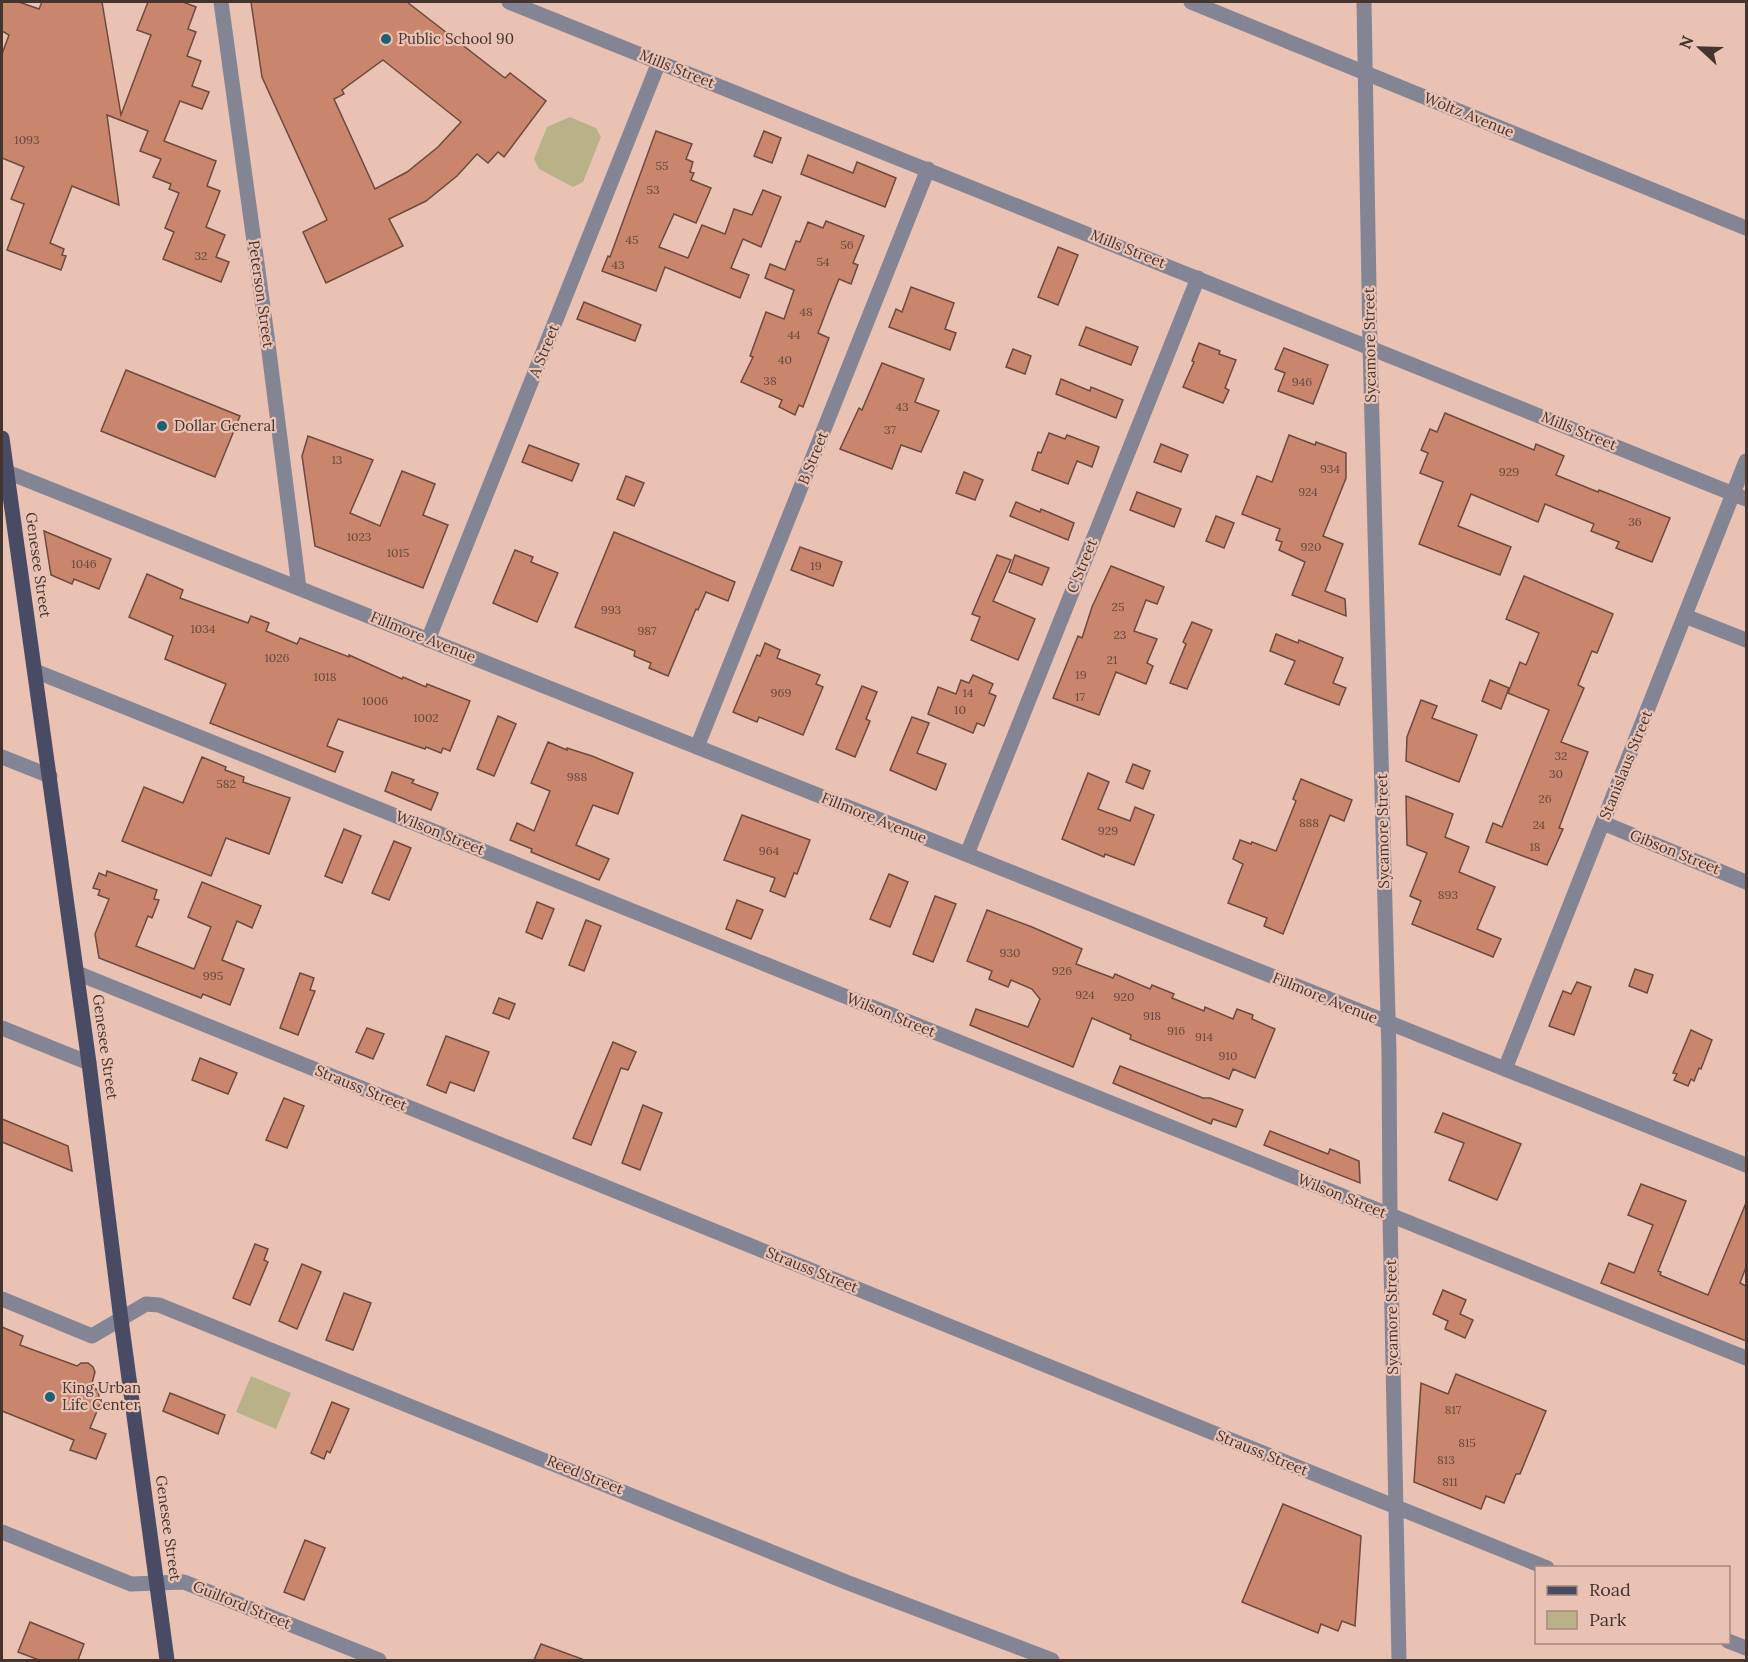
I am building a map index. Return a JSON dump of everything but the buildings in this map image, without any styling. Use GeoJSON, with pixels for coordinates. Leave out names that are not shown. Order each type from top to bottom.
{"type":"FeatureCollection","features":[{"type":"Feature","properties":{"kind":"main road","name":"Genesee Street"},"geometry":{"type":"LineString","coordinates":[[2,438],[3,470],[50,776],[167,1660]]}},
{"type":"Feature","properties":{"kind":"street","name":"Peterson Street"},"geometry":{"type":"LineString","coordinates":[[222,2],[299,588]]}},
{"type":"Feature","properties":{"kind":"street","name":"Mills Street"},"geometry":{"type":"LineString","coordinates":[[509,2],[1740,496]]}},
{"type":"Feature","properties":{"kind":"street","name":"Woltz Avenue"},"geometry":{"type":"LineString","coordinates":[[1191,2],[1746,228]]}},
{"type":"Feature","properties":{"kind":"street","name":"Sycamore Street"},"geometry":{"type":"LineString","coordinates":[[1364,2],[1370,346],[1388,1023],[1399,1660]]}},
{"type":"Feature","properties":{"kind":"street","name":"A Street"},"geometry":{"type":"LineString","coordinates":[[428,640],[659,62]]}},
{"type":"Feature","properties":{"kind":"street","name":"B Street"},"geometry":{"type":"LineString","coordinates":[[697,747],[928,169]]}},
{"type":"Feature","properties":{"kind":"street","name":"C Street"},"geometry":{"type":"LineString","coordinates":[[966,854],[1198,278]]}},
{"type":"Feature","properties":{"kind":"street","name":"Stanislaus Street"},"geometry":{"type":"LineString","coordinates":[[1504,1069],[1685,616],[1740,496],[1746,461]]}},
{"type":"Feature","properties":{"kind":"street","name":"Fillmore Avenue"},"geometry":{"type":"LineString","coordinates":[[3,470],[1746,1165]]}},
{"type":"Feature","properties":{"kind":"street"},"geometry":{"type":"LineString","coordinates":[[1685,616],[1746,640]]}},
{"type":"Feature","properties":{"kind":"street","name":"Wilson Street"},"geometry":{"type":"LineString","coordinates":[[35,672],[1746,1358]]}},
{"type":"Feature","properties":{"kind":"street"},"geometry":{"type":"LineString","coordinates":[[2,757],[50,776]]}},
{"type":"Feature","properties":{"kind":"street","name":"Gibson Street"},"geometry":{"type":"LineString","coordinates":[[1603,823],[1746,882]]}},
{"type":"Feature","properties":{"kind":"street","name":"Strauss Street"},"geometry":{"type":"LineString","coordinates":[[77,973],[1542,1566]]}},
{"type":"Feature","properties":{"kind":"street"},"geometry":{"type":"LineString","coordinates":[[2,1028],[89,1063]]}},
{"type":"Feature","properties":{"kind":"street","name":"Reed Street"},"geometry":{"type":"LineString","coordinates":[[2,1299],[92,1336],[146,1304],[159,1305],[846,1582],[1052,1660]]}},
{"type":"Feature","properties":{"kind":"street","name":"Guilford Street"},"geometry":{"type":"LineString","coordinates":[[2,1532],[131,1584],[184,1582],[379,1660]]}},
{"type":"Feature","properties":{"kind":"street"},"geometry":{"type":"LineString","coordinates":[[1730,1642],[1746,1648]]}},
{"type":"Feature","properties":{"kind":"green space"},"geometry":{"type":"Polygon","coordinates":[[[570,117],[596,128],[601,137],[583,182],[573,187],[539,169],[534,159],[547,127],[570,117]]]}},
{"type":"Feature","properties":{"kind":"green space"},"geometry":{"type":"Polygon","coordinates":[[[251,1376],[291,1393],[276,1429],[236,1412],[251,1376]]]}},
{"type":"Feature","properties":{"kind":"place","name":"Public School 90"},"geometry":{"type":"Point","coordinates":[386,39]}},
{"type":"Feature","properties":{"kind":"place","name":"Dollar General"},"geometry":{"type":"Point","coordinates":[162,426]}},
{"type":"Feature","properties":{"kind":"place","name":"King Urban Life Center"},"geometry":{"type":"Point","coordinates":[50,1397]}}]}
